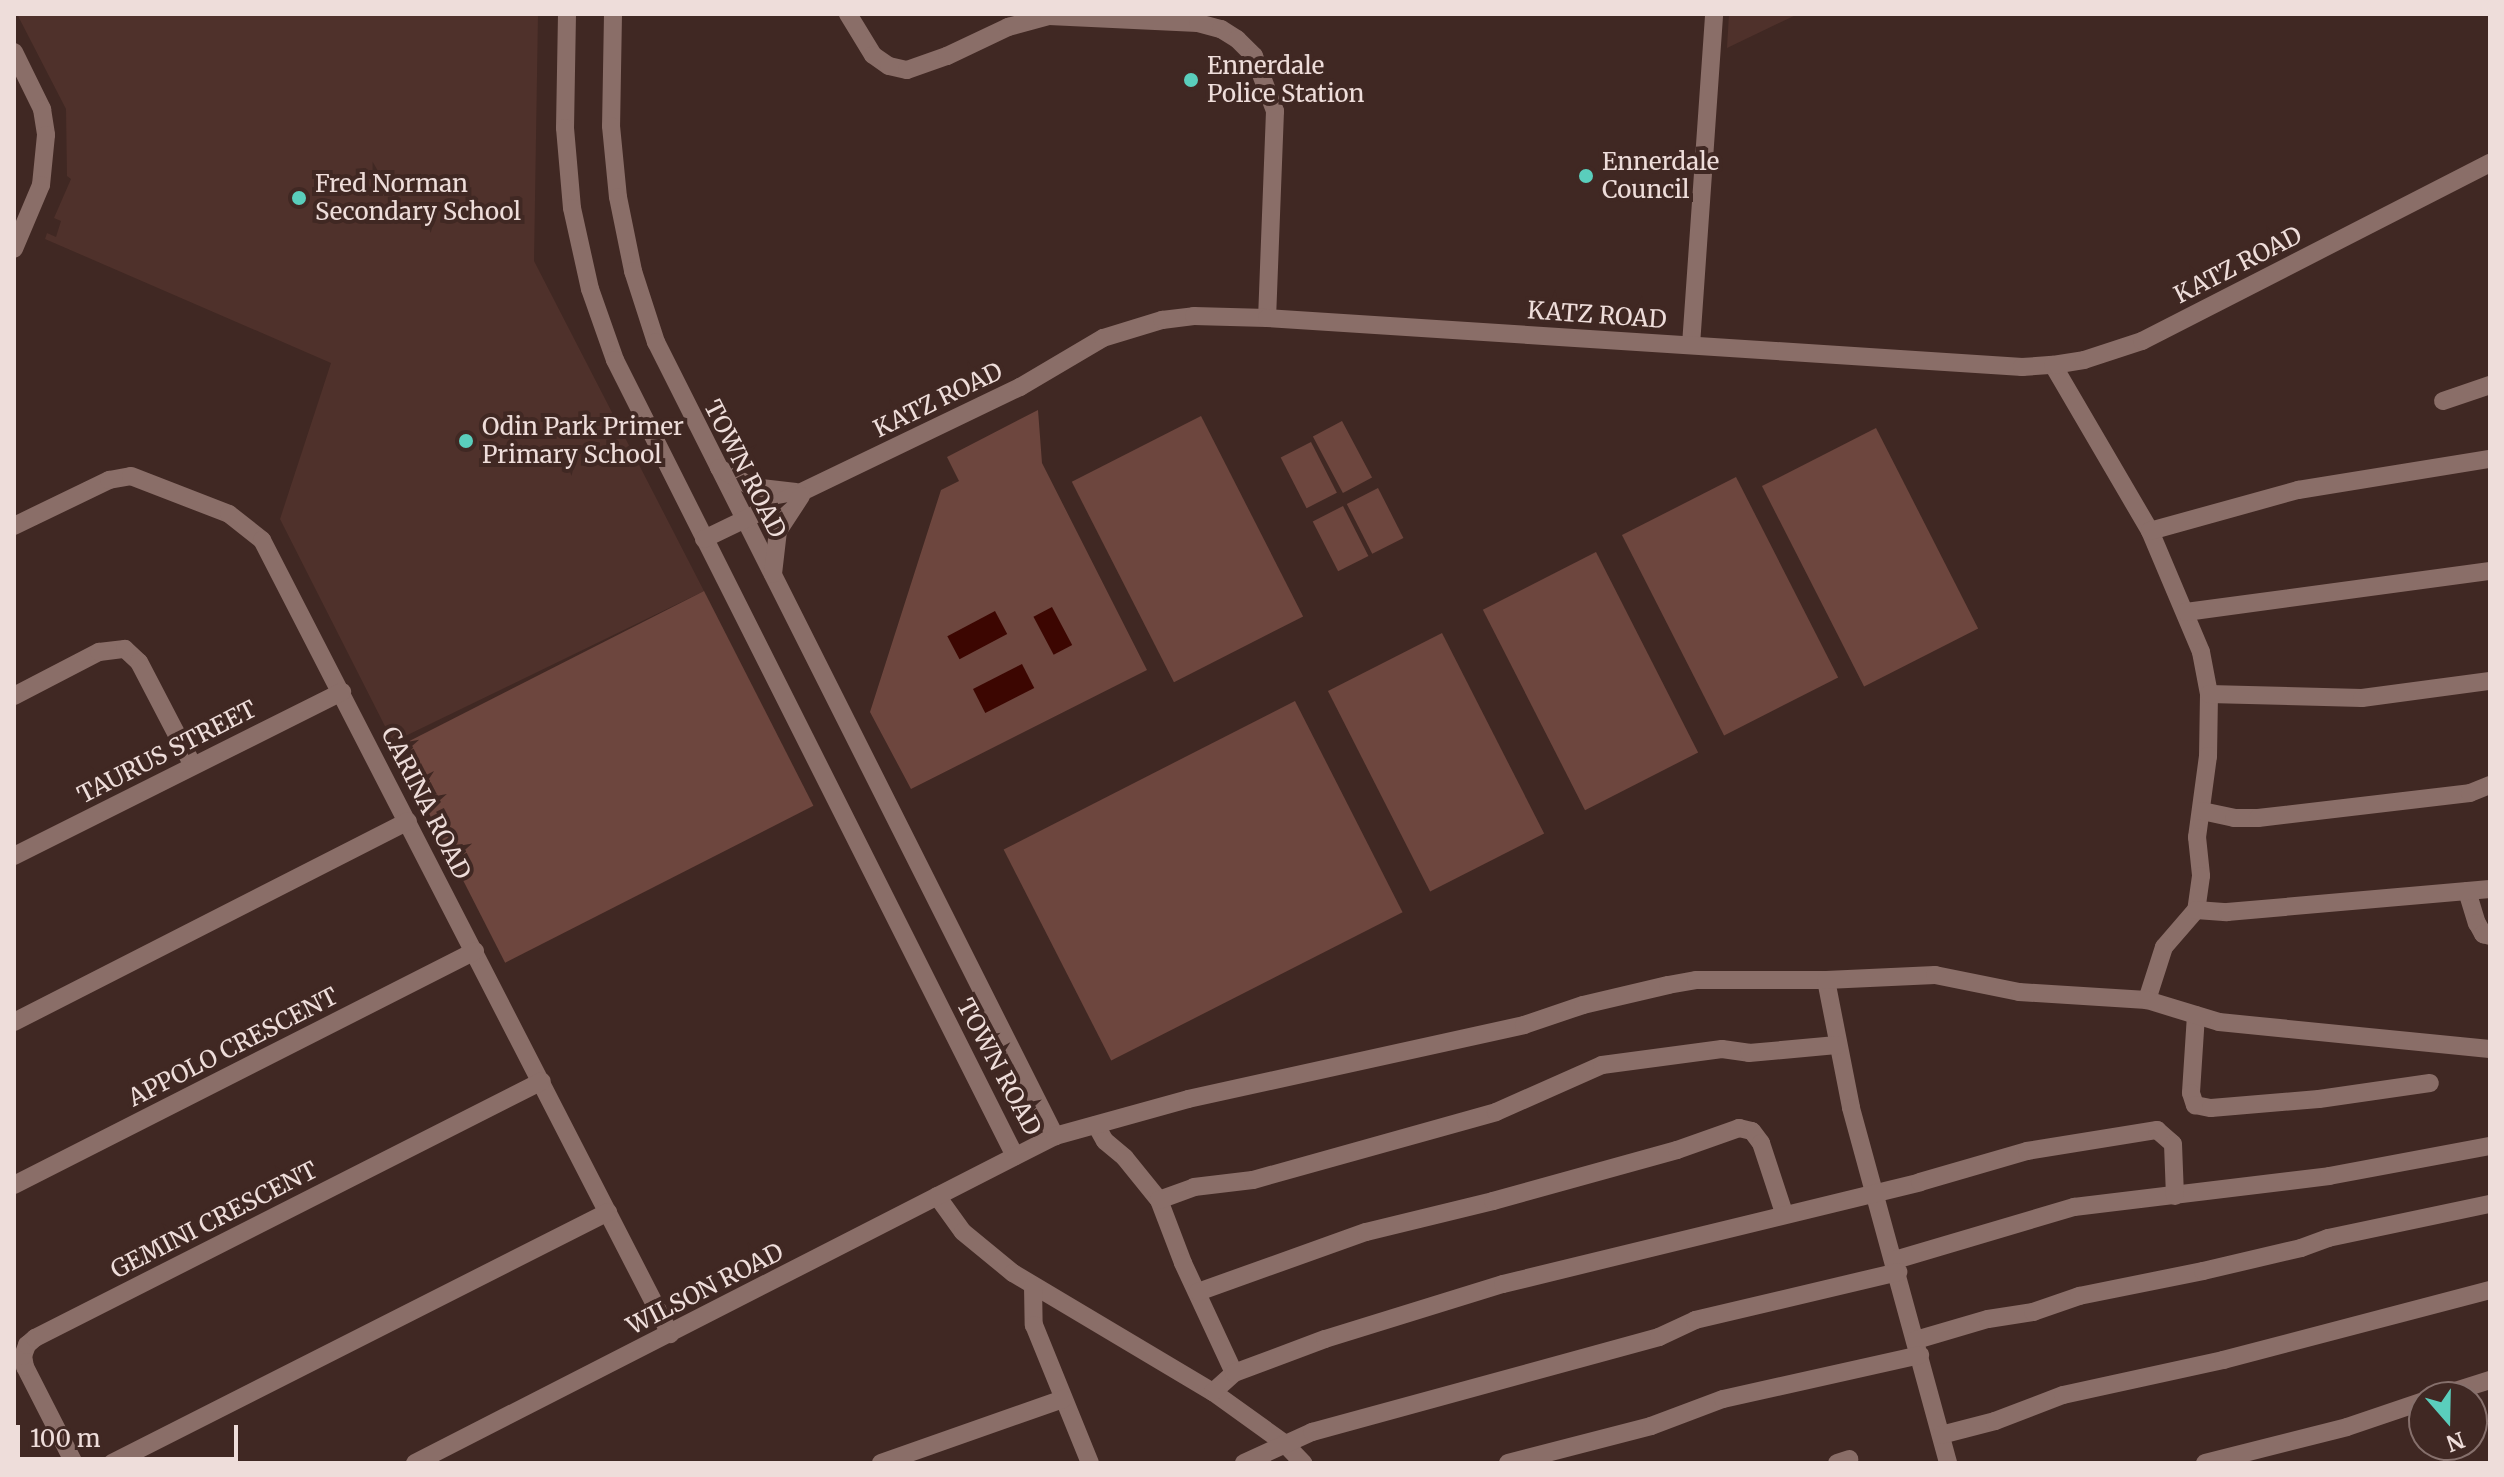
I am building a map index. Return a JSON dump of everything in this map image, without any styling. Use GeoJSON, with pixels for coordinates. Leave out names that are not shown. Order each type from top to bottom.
{"type":"FeatureCollection","features":[{"type":"Feature","properties":{"kind":"street","name":"TOWN ROAD"},"geometry":{"type":"LineString","coordinates":[[567,14],[565,128],[572,208],[590,289],[615,360],[1015,1156],[1055,1136],[656,342],[633,271],[618,197],[611,126],[613,14]]}},
{"type":"Feature","properties":{"kind":"street"},"geometry":{"type":"LineString","coordinates":[[848,14],[873,55],[889,66],[907,70],[947,56],[1008,27],[1049,16],[1198,23],[1221,29],[1237,39],[1254,56],[1275,111],[1267,318]]}},
{"type":"Feature","properties":{"kind":"street"},"geometry":{"type":"LineString","coordinates":[[1691,345],[1714,14]]}},
{"type":"Feature","properties":{"kind":"street"},"geometry":{"type":"LineString","coordinates":[[14,52],[37,96],[46,135],[41,185],[14,249]]}},
{"type":"Feature","properties":{"kind":"street","name":"KATZ ROAD"},"geometry":{"type":"LineString","coordinates":[[704,539],[1020,387],[1103,338],[1162,320],[1194,316],[1267,318],[2022,367],[2053,365],[2084,360],[2142,341],[2490,163]]}},
{"type":"Feature","properties":{"kind":"street"},"geometry":{"type":"LineString","coordinates":[[2053,365],[2150,531],[2201,652],[2209,694],[2202,811],[2197,837],[2201,876],[2196,910],[2164,947],[2147,1000]]}},
{"type":"Feature","properties":{"kind":"street"},"geometry":{"type":"LineString","coordinates":[[2443,401],[2490,385]]}},
{"type":"Feature","properties":{"kind":"street"},"geometry":{"type":"LineString","coordinates":[[2150,531],[2298,490],[2490,459]]}},
{"type":"Feature","properties":{"kind":"street"},"geometry":{"type":"LineString","coordinates":[[717,467],[752,487],[779,493],[806,491]]}},
{"type":"Feature","properties":{"kind":"street","name":"CARINA ROAD"},"geometry":{"type":"LineString","coordinates":[[14,526],[109,480],[131,476],[229,514],[255,534],[275,561],[670,1334]]}},
{"type":"Feature","properties":{"kind":"street"},"geometry":{"type":"LineString","coordinates":[[774,579],[774,546],[778,531],[794,503],[806,491]]}},
{"type":"Feature","properties":{"kind":"street"},"geometry":{"type":"LineString","coordinates":[[2186,612],[2490,571]]}},
{"type":"Feature","properties":{"kind":"street"},"geometry":{"type":"LineString","coordinates":[[14,696],[99,652],[125,649],[139,662],[192,764]]}},
{"type":"Feature","properties":{"kind":"street"},"geometry":{"type":"LineString","coordinates":[[2209,694],[2362,698],[2490,681]]}},
{"type":"Feature","properties":{"kind":"street","name":"TAURUS STREET"},"geometry":{"type":"LineString","coordinates":[[14,856],[192,764],[342,692]]}},
{"type":"Feature","properties":{"kind":"street"},"geometry":{"type":"LineString","coordinates":[[2202,811],[2234,818],[2258,818],[2470,793],[2490,785]]}},
{"type":"Feature","properties":{"kind":"street"},"geometry":{"type":"LineString","coordinates":[[14,1022],[408,821]]}},
{"type":"Feature","properties":{"kind":"street"},"geometry":{"type":"LineString","coordinates":[[2196,910],[2241,911],[2490,889]]}},
{"type":"Feature","properties":{"kind":"street"},"geometry":{"type":"LineString","coordinates":[[2467,891],[2477,923],[2483,934],[2490,936]]}},
{"type":"Feature","properties":{"kind":"street","name":"APPOLO CRESCENT"},"geometry":{"type":"LineString","coordinates":[[14,1185],[475,951]]}},
{"type":"Feature","properties":{"kind":"street"},"geometry":{"type":"LineString","coordinates":[[1055,1136],[1257,1082],[1524,1025],[1583,1005],[1696,980],[1826,980],[1935,975],[2019,992],[2147,1000],[2219,1022],[2490,1049]]}},
{"type":"Feature","properties":{"kind":"street"},"geometry":{"type":"LineString","coordinates":[[1826,980],[1837,1045],[1948,1463]]}},
{"type":"Feature","properties":{"kind":"street"},"geometry":{"type":"LineString","coordinates":[[2196,1015],[2191,1093],[2195,1105],[2211,1108],[2319,1099],[2430,1083]]}},
{"type":"Feature","properties":{"kind":"street"},"geometry":{"type":"LineString","coordinates":[[1159,1200],[1194,1187],[1253,1180],[1496,1112],[1602,1065],[1722,1049],[1749,1053],[1837,1045]]}},
{"type":"Feature","properties":{"kind":"street","name":"GEMINI CRESCENT"},"geometry":{"type":"LineString","coordinates":[[74,1463],[25,1367],[23,1356],[27,1345],[35,1338],[542,1081]]}},
{"type":"Feature","properties":{"kind":"street"},"geometry":{"type":"LineString","coordinates":[[1096,1125],[1105,1141],[1125,1158],[1159,1200],[1234,1373]]}},
{"type":"Feature","properties":{"kind":"street"},"geometry":{"type":"LineString","coordinates":[[1198,1292],[1366,1232],[1508,1197],[1739,1128],[1752,1131],[1761,1143],[1784,1213]]}},
{"type":"Feature","properties":{"kind":"street"},"geometry":{"type":"LineString","coordinates":[[1213,1392],[1234,1373],[1325,1339],[1503,1284],[2027,1151],[2157,1130],[2173,1144],[2175,1196]]}},
{"type":"Feature","properties":{"kind":"street"},"geometry":{"type":"LineString","coordinates":[[1244,1463],[1312,1432],[1659,1337],[1695,1320],[1896,1266],[2074,1207],[2329,1176],[2490,1146]]}},
{"type":"Feature","properties":{"kind":"street","name":"WILSON ROAD"},"geometry":{"type":"LineString","coordinates":[[415,1463],[1015,1156]]}},
{"type":"Feature","properties":{"kind":"street"},"geometry":{"type":"LineString","coordinates":[[937,1196],[963,1232],[1033,1286],[1213,1392],[1284,1443],[1303,1463]]}},
{"type":"Feature","properties":{"kind":"street"},"geometry":{"type":"LineString","coordinates":[[1508,1463],[1651,1426],[1723,1399],[1918,1348],[1988,1319],[2033,1312],[2079,1296],[2203,1271],[2301,1248],[2328,1238],[2490,1204]]}},
{"type":"Feature","properties":{"kind":"street"},"geometry":{"type":"LineString","coordinates":[[112,1463],[608,1212]]}},
{"type":"Feature","properties":{"kind":"street"},"geometry":{"type":"LineString","coordinates":[[1033,1286],[1034,1325],[1090,1463]]}},
{"type":"Feature","properties":{"kind":"street"},"geometry":{"type":"LineString","coordinates":[[1941,1435],[1995,1421],[2063,1395],[2223,1360],[2490,1290]]}},
{"type":"Feature","properties":{"kind":"street"},"geometry":{"type":"LineString","coordinates":[[881,1463],[1063,1399]]}},
{"type":"Feature","properties":{"kind":"street"},"geometry":{"type":"LineString","coordinates":[[2205,1463],[2347,1427],[2408,1406]]}},
{"type":"Feature","properties":{"kind":"shaded area"},"geometry":{"type":"Polygon","coordinates":[[[17,14],[538,14],[534,261],[704,591],[393,742],[280,519],[331,363],[45,239],[47,233],[56,237],[61,221],[54,218],[71,179],[67,176],[66,109],[17,14]]]}},
{"type":"Feature","properties":{"kind":"shaded area"},"geometry":{"type":"Polygon","coordinates":[[[1729,14],[1798,14],[1727,48],[1729,14]]]}},
{"type":"Feature","properties":{"kind":"shaded area"},"geometry":{"type":"Polygon","coordinates":[[[1038,410],[1042,463],[1147,670],[911,789],[870,712],[941,490],[959,481],[947,457],[1038,410]]]}},
{"type":"Feature","properties":{"kind":"shaded area"},"geometry":{"type":"Polygon","coordinates":[[[1201,416],[1303,616],[1174,682],[1072,482],[1201,416]]]}},
{"type":"Feature","properties":{"kind":"shaded area"},"geometry":{"type":"Polygon","coordinates":[[[1342,421],[1372,478],[1343,493],[1313,436],[1342,421]]]}},
{"type":"Feature","properties":{"kind":"shaded area"},"geometry":{"type":"Polygon","coordinates":[[[1876,428],[1978,628],[1864,687],[1762,486],[1876,428]]]}},
{"type":"Feature","properties":{"kind":"shaded area"},"geometry":{"type":"Polygon","coordinates":[[[1311,442],[1337,493],[1307,508],[1281,457],[1311,442]]]}},
{"type":"Feature","properties":{"kind":"shaded area"},"geometry":{"type":"Polygon","coordinates":[[[1736,477],[1838,677],[1724,736],[1622,535],[1736,477]]]}},
{"type":"Feature","properties":{"kind":"shaded area"},"geometry":{"type":"Polygon","coordinates":[[[1378,488],[1403,538],[1372,554],[1347,504],[1378,488]]]}},
{"type":"Feature","properties":{"kind":"shaded area"},"geometry":{"type":"Polygon","coordinates":[[[1343,506],[1368,556],[1338,571],[1313,521],[1343,506]]]}},
{"type":"Feature","properties":{"kind":"shaded area"},"geometry":{"type":"Polygon","coordinates":[[[1596,552],[1698,752],[1585,810],[1483,610],[1596,552]]]}},
{"type":"Feature","properties":{"kind":"shaded area"},"geometry":{"type":"Polygon","coordinates":[[[704,591],[813,806],[505,963],[396,748],[704,591]]]}},
{"type":"Feature","properties":{"kind":"shaded area"},"geometry":{"type":"Polygon","coordinates":[[[1052,607],[1072,645],[1054,655],[1033,617],[1052,607]]]}},
{"type":"Feature","properties":{"kind":"shaded area"},"geometry":{"type":"Polygon","coordinates":[[[995,611],[1007,634],[960,659],[947,636],[995,611]]]}},
{"type":"Feature","properties":{"kind":"shaded area"},"geometry":{"type":"Polygon","coordinates":[[[1442,633],[1544,833],[1430,892],[1328,691],[1442,633]]]}},
{"type":"Feature","properties":{"kind":"shaded area"},"geometry":{"type":"Polygon","coordinates":[[[1022,664],[1034,688],[985,713],[973,689],[1022,664]]]}},
{"type":"Feature","properties":{"kind":"shaded area"},"geometry":{"type":"Polygon","coordinates":[[[1295,701],[1403,912],[1111,1061],[1004,849],[1295,701]]]}},
{"type":"Feature","properties":{"kind":"place","name":"Ennerdale Police Station"},"geometry":{"type":"Point","coordinates":[1191,80]}},
{"type":"Feature","properties":{"kind":"place","name":"Ennerdale Council"},"geometry":{"type":"Point","coordinates":[1586,176]}},
{"type":"Feature","properties":{"kind":"place","name":"Fred Norman Secondary School"},"geometry":{"type":"Point","coordinates":[299,198]}},
{"type":"Feature","properties":{"kind":"place","name":"Odin Park Primer Primary School"},"geometry":{"type":"Point","coordinates":[466,441]}}]}
